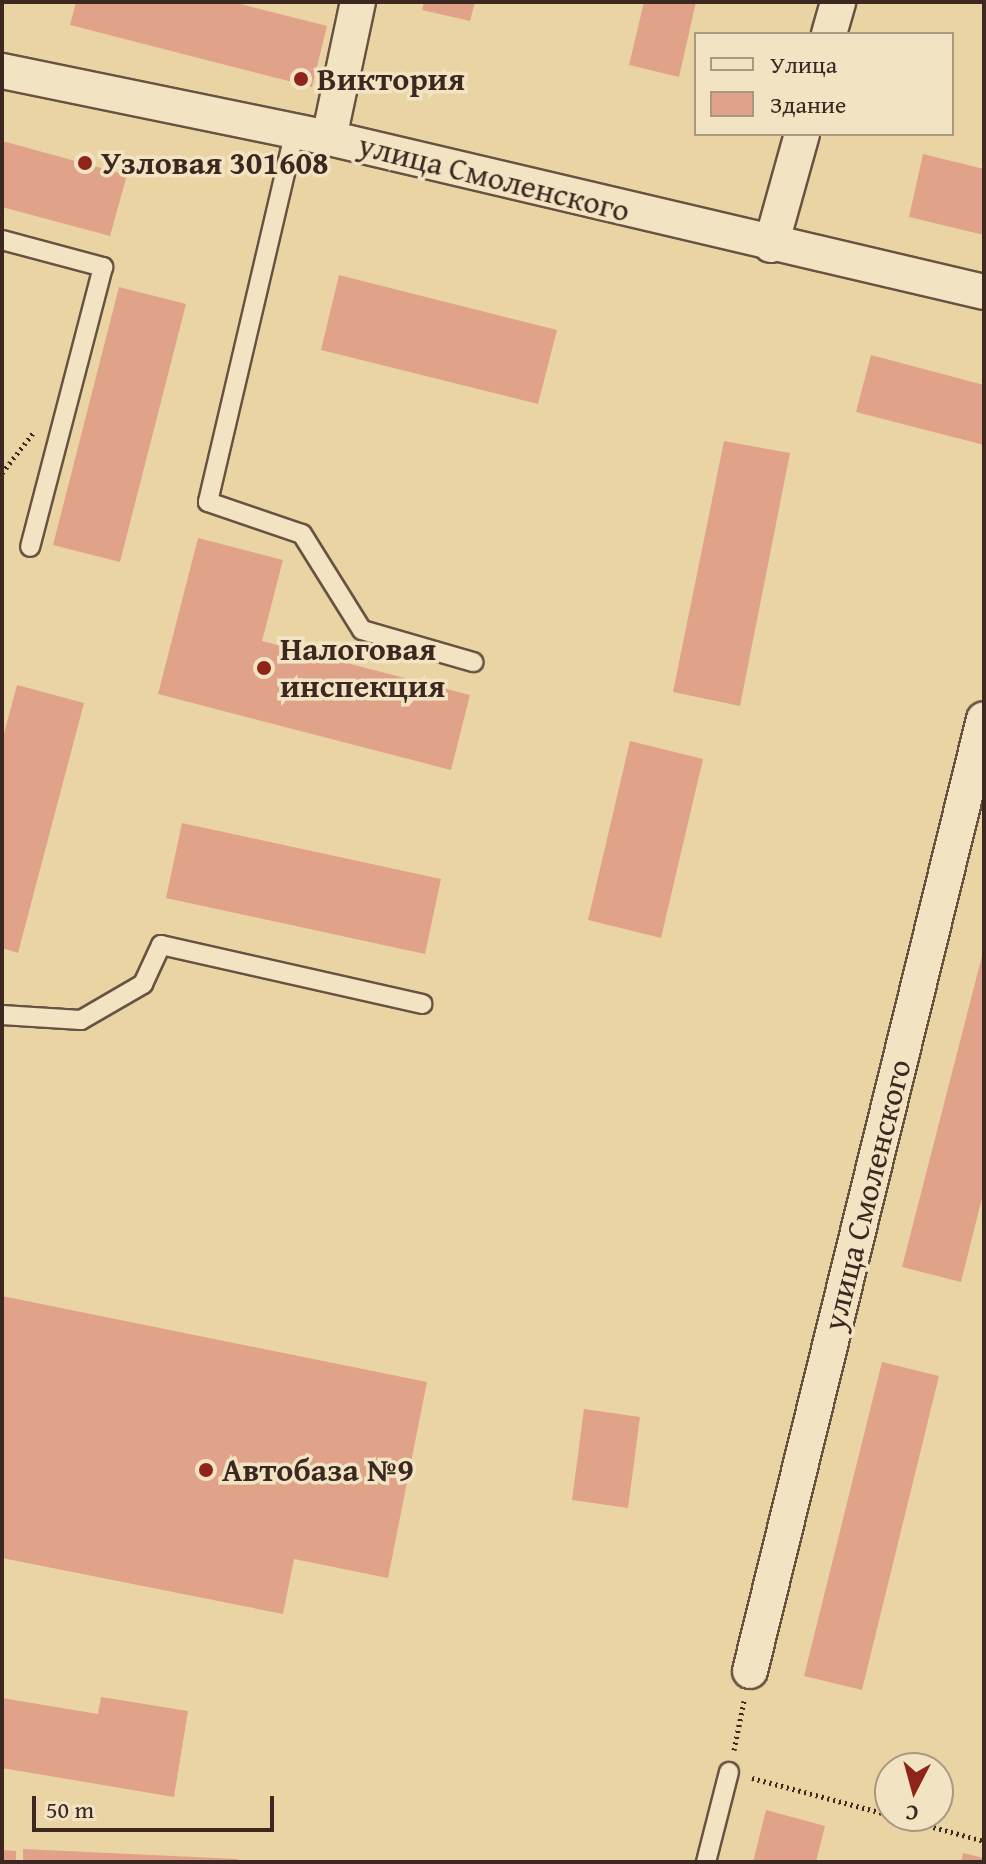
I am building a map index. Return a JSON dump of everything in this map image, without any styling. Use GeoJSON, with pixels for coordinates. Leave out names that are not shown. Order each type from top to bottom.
{"type":"FeatureCollection","features":[{"type":"Feature","properties":{"kind":"street"},"geometry":{"type":"LineString","coordinates":[[329,138],[358,2]]}},
{"type":"Feature","properties":{"kind":"street"},"geometry":{"type":"LineString","coordinates":[[830,32],[838,2]]}},
{"type":"Feature","properties":{"kind":"street","name":"улица Смоленского"},"geometry":{"type":"LineString","coordinates":[[2,71],[294,135],[329,138],[771,245],[984,292]]}},
{"type":"Feature","properties":{"kind":"street"},"geometry":{"type":"LineString","coordinates":[[771,245],[801,136]]}},
{"type":"Feature","properties":{"kind":"street","name":"улица Смоленского"},"geometry":{"type":"LineString","coordinates":[[750,1671],[984,719]]}},
{"type":"Feature","properties":{"kind":"lane"},"geometry":{"type":"LineString","coordinates":[[294,135],[208,502],[302,534],[362,630],[473,662]]}},
{"type":"Feature","properties":{"kind":"lane"},"geometry":{"type":"LineString","coordinates":[[2,240],[103,267],[30,547]]}},
{"type":"Feature","properties":{"kind":"lane"},"geometry":{"type":"LineString","coordinates":[[2,1015],[81,1020],[143,984],[161,945],[422,1004]]}},
{"type":"Feature","properties":{"kind":"lane"},"geometry":{"type":"LineString","coordinates":[[706,1862],[729,1772]]}},
{"type":"Feature","properties":{"kind":"path"},"geometry":{"type":"LineString","coordinates":[[750,1671],[729,1772],[874,1811]]}},
{"type":"Feature","properties":{"kind":"path"},"geometry":{"type":"LineString","coordinates":[[951,1832],[984,1841]]}},
{"type":"Feature","properties":{"kind":"building"},"geometry":{"type":"Polygon","coordinates":[[[76,2],[232,2],[327,26],[312,87],[70,25],[76,2]]]}},
{"type":"Feature","properties":{"kind":"building"},"geometry":{"type":"Polygon","coordinates":[[[424,2],[475,2],[470,21],[422,10],[424,2]]]}},
{"type":"Feature","properties":{"kind":"building"},"geometry":{"type":"Polygon","coordinates":[[[644,2],[696,2],[679,77],[629,65],[644,2]]]}},
{"type":"Feature","properties":{"kind":"building"},"geometry":{"type":"Polygon","coordinates":[[[2,141],[127,175],[110,236],[2,207],[2,141]]]}},
{"type":"Feature","properties":{"kind":"building"},"geometry":{"type":"Polygon","coordinates":[[[923,154],[984,169],[984,235],[909,217],[923,154]]]}},
{"type":"Feature","properties":{"kind":"building"},"geometry":{"type":"Polygon","coordinates":[[[339,275],[557,330],[538,404],[321,350],[339,275]]]}},
{"type":"Feature","properties":{"kind":"building"},"geometry":{"type":"Polygon","coordinates":[[[119,287],[186,304],[120,562],[53,545],[119,287]]]}},
{"type":"Feature","properties":{"kind":"building"},"geometry":{"type":"Polygon","coordinates":[[[871,355],[984,385],[984,445],[856,412],[871,355]]]}},
{"type":"Feature","properties":{"kind":"building"},"geometry":{"type":"Polygon","coordinates":[[[724,441],[790,453],[740,706],[673,692],[724,441]]]}},
{"type":"Feature","properties":{"kind":"building","name":"Налоговая инспекция"},"geometry":{"type":"Polygon","coordinates":[[[198,538],[283,560],[262,641],[470,695],[451,770],[158,694],[198,538]]]}},
{"type":"Feature","properties":{"kind":"building"},"geometry":{"type":"Polygon","coordinates":[[[17,685],[84,703],[18,953],[2,948],[2,741],[17,685]]]}},
{"type":"Feature","properties":{"kind":"building"},"geometry":{"type":"Polygon","coordinates":[[[630,741],[703,759],[661,938],[588,920],[630,741]]]}},
{"type":"Feature","properties":{"kind":"building"},"geometry":{"type":"Polygon","coordinates":[[[182,823],[441,879],[425,954],[166,898],[182,823]]]}},
{"type":"Feature","properties":{"kind":"building"},"geometry":{"type":"Polygon","coordinates":[[[983,952],[984,1190],[961,1282],[902,1267],[983,952]]]}},
{"type":"Feature","properties":{"kind":"building","name":"Автобаза №9"},"geometry":{"type":"Polygon","coordinates":[[[2,1296],[427,1382],[388,1578],[294,1559],[283,1614],[2,1558],[2,1296]]]}},
{"type":"Feature","properties":{"kind":"building"},"geometry":{"type":"Polygon","coordinates":[[[882,1362],[939,1376],[862,1690],[804,1676],[882,1362]]]}},
{"type":"Feature","properties":{"kind":"building"},"geometry":{"type":"Polygon","coordinates":[[[584,1409],[640,1417],[628,1508],[572,1500],[584,1409]]]}},
{"type":"Feature","properties":{"kind":"building"},"geometry":{"type":"Polygon","coordinates":[[[101,1697],[188,1711],[174,1797],[2,1768],[2,1698],[98,1714],[101,1697]]]}},
{"type":"Feature","properties":{"kind":"building"},"geometry":{"type":"Polygon","coordinates":[[[766,1810],[825,1826],[816,1862],[753,1862],[766,1810]]]}},
{"type":"Feature","properties":{"kind":"building"},"geometry":{"type":"Polygon","coordinates":[[[23,1849],[238,1859],[238,1862],[23,1862],[23,1849]]]}},
{"type":"Feature","properties":{"kind":"building"},"geometry":{"type":"Polygon","coordinates":[[[2,1850],[16,1851],[16,1862],[2,1862],[2,1850]]]}},
{"type":"Feature","properties":{"kind":"building"},"geometry":{"type":"Polygon","coordinates":[[[963,1853],[984,1858],[984,1862],[961,1862],[963,1853]]]}},
{"type":"Feature","properties":{"kind":"place","name":"Виктория"},"geometry":{"type":"Point","coordinates":[301,79]}},
{"type":"Feature","properties":{"kind":"place","name":"Узловая 301608"},"geometry":{"type":"Point","coordinates":[85,163]}},
{"type":"Feature","properties":{"kind":"place","name":"Налоговая инспекция"},"geometry":{"type":"Point","coordinates":[264,668]}},
{"type":"Feature","properties":{"kind":"place","name":"Автобаза №9"},"geometry":{"type":"Point","coordinates":[206,1470]}}]}
